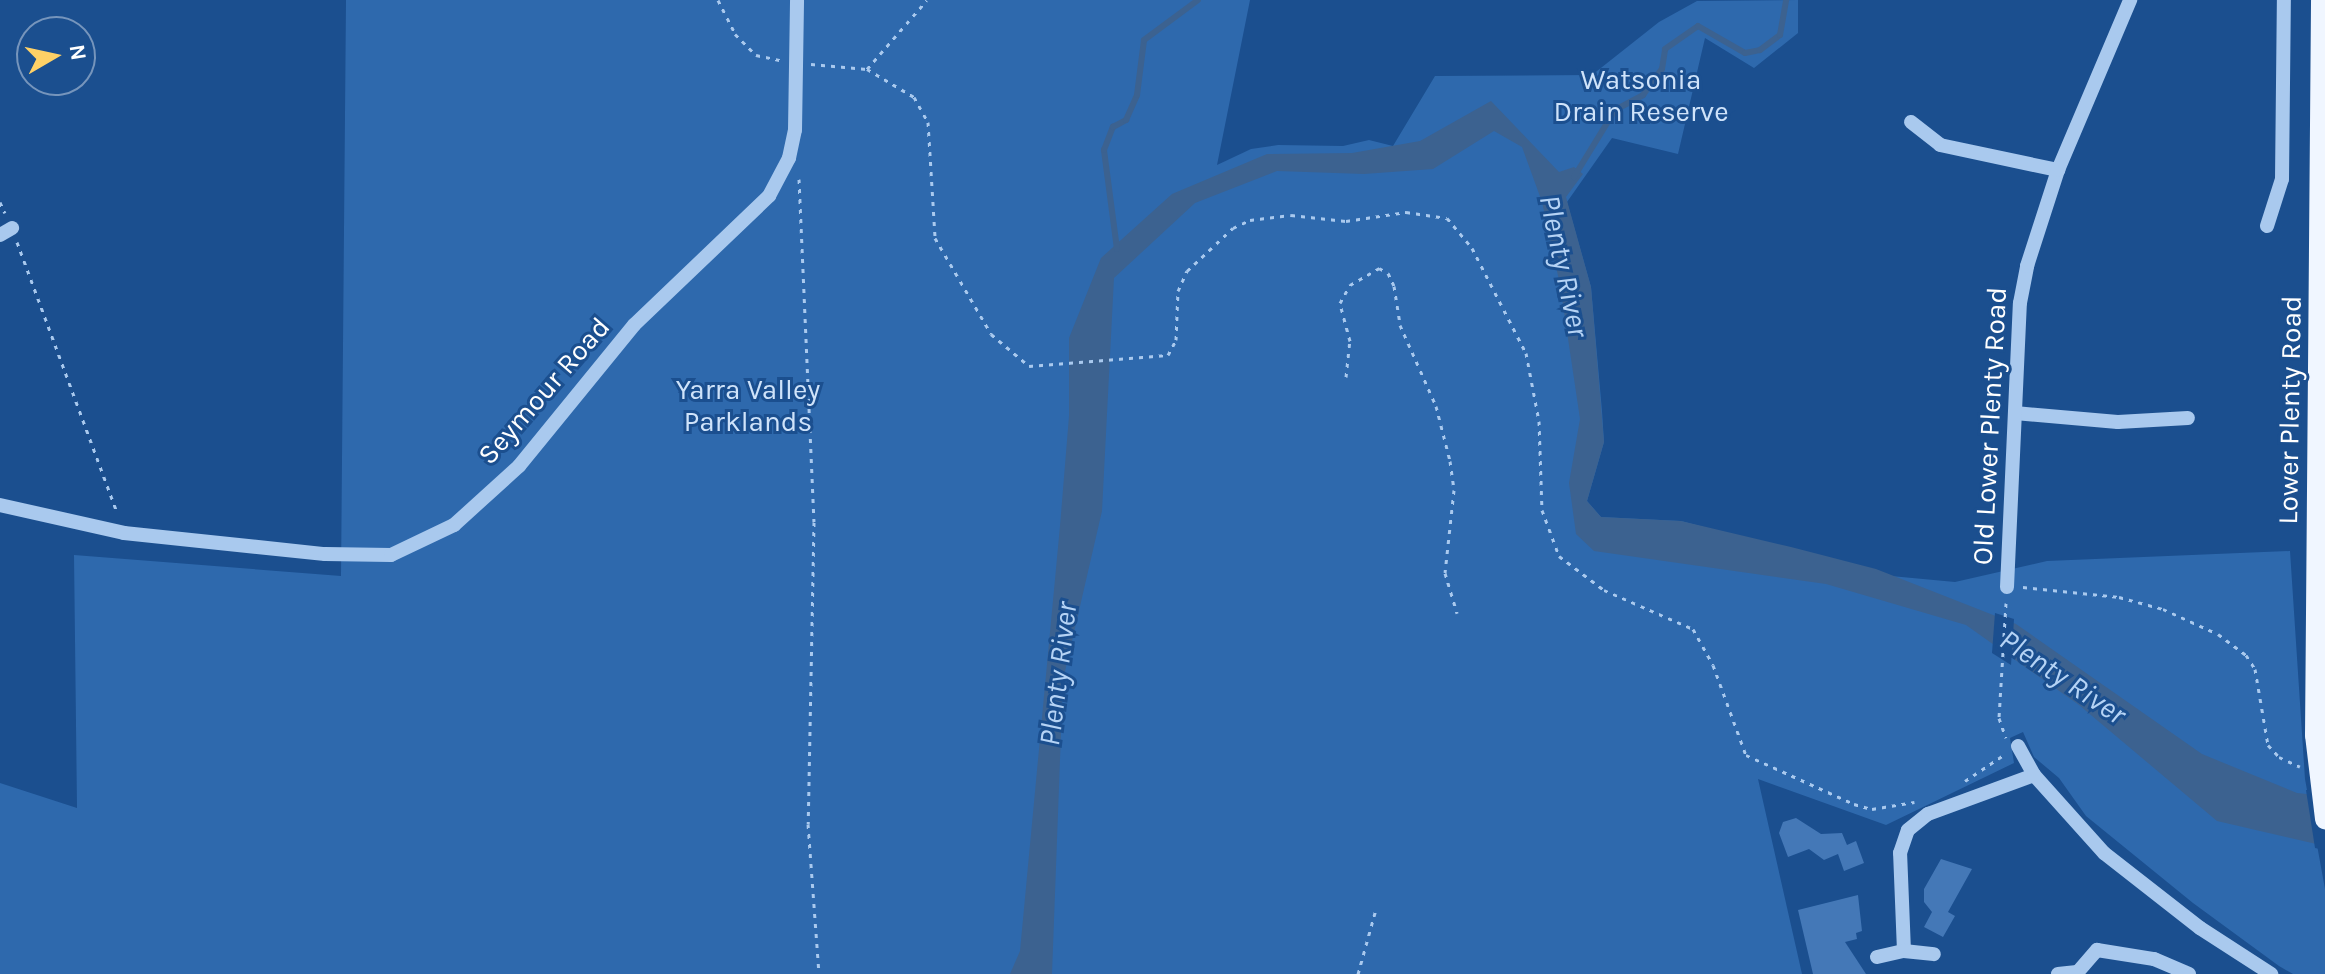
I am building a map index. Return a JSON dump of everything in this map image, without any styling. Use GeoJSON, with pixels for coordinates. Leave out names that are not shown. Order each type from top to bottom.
{"type":"FeatureCollection","features":[{"type":"Feature","properties":{"kind":"main road","name":"Lower Plenty Road"},"geometry":{"type":"LineString","coordinates":[[2321,0],[2315,735],[2325,819]]}},
{"type":"Feature","properties":{"kind":"street"},"geometry":{"type":"LineString","coordinates":[[789,158],[798,64],[797,0]]}},
{"type":"Feature","properties":{"kind":"street","name":"Old Lower Plenty Road"},"geometry":{"type":"LineString","coordinates":[[2007,587],[2020,303],[2058,170],[2130,0]]}},
{"type":"Feature","properties":{"kind":"street"},"geometry":{"type":"LineString","coordinates":[[2267,226],[2282,179],[2284,0]]}},
{"type":"Feature","properties":{"kind":"street"},"geometry":{"type":"LineString","coordinates":[[1911,122],[1940,145],[2058,170]]}},
{"type":"Feature","properties":{"kind":"street","name":"Seymour Road"},"geometry":{"type":"LineString","coordinates":[[0,505],[124,533],[214,546],[391,555],[454,525],[519,466],[634,325],[769,196],[789,158]]}},
{"type":"Feature","properties":{"kind":"street"},"geometry":{"type":"LineString","coordinates":[[2015,413],[2118,422],[2188,418]]}},
{"type":"Feature","properties":{"kind":"street"},"geometry":{"type":"LineString","coordinates":[[2018,746],[2034,775],[2104,853],[2200,928],[2271,974]]}},
{"type":"Feature","properties":{"kind":"street"},"geometry":{"type":"LineString","coordinates":[[1904,951],[1900,853],[1908,830],[1928,814],[2034,775]]}},
{"type":"Feature","properties":{"kind":"street"},"geometry":{"type":"LineString","coordinates":[[2058,974],[2077,973],[2097,950],[2154,959],[2189,974]]}},
{"type":"Feature","properties":{"kind":"street"},"geometry":{"type":"LineString","coordinates":[[1877,957],[1904,951],[1934,954]]}},
{"type":"Feature","properties":{"kind":"path"},"geometry":{"type":"LineString","coordinates":[[718,0],[735,34],[756,55],[798,64],[867,69],[914,97],[923,111],[935,238],[991,334],[1029,366],[1162,357],[1174,348],[1178,291],[1187,271],[1233,228],[1291,215],[1346,221],[1406,212],[1447,218],[1472,248],[1526,353],[1539,421],[1542,510],[1559,556],[1604,590],[1693,629],[1713,665],[1746,755],[1854,804],[1872,809],[1919,801]]}},
{"type":"Feature","properties":{"kind":"path"},"geometry":{"type":"LineString","coordinates":[[867,69],[927,0]]}},
{"type":"Feature","properties":{"kind":"path"},"geometry":{"type":"LineString","coordinates":[[789,158],[799,181],[806,262],[815,605],[808,824],[819,974]]}},
{"type":"Feature","properties":{"kind":"path"},"geometry":{"type":"LineString","coordinates":[[0,202],[6,232],[124,533]]}},
{"type":"Feature","properties":{"kind":"path"},"geometry":{"type":"LineString","coordinates":[[1346,377],[1351,360],[1340,303],[1350,285],[1379,268],[1388,273],[1394,286],[1400,325],[1436,406],[1450,461],[1454,490],[1445,573],[1457,613]]}},
{"type":"Feature","properties":{"kind":"path"},"geometry":{"type":"LineString","coordinates":[[1953,787],[1994,765],[2010,748],[1999,718],[2007,587],[2119,597],[2163,609],[2218,634],[2246,655],[2255,669],[2268,745],[2279,757],[2304,767]]}},
{"type":"Feature","properties":{"kind":"path"},"geometry":{"type":"LineString","coordinates":[[1358,974],[1376,909]]}},
{"type":"Feature","properties":{"kind":"green space","name":"Yarra Valley Parklands"},"geometry":{"type":"Polygon","coordinates":[[[346,0],[1250,0],[1217,165],[1251,149],[1278,145],[1343,146],[1369,140],[1393,146],[1435,76],[1592,75],[1659,22],[1697,1],[1798,0],[1798,33],[1754,68],[1705,38],[1678,154],[1612,138],[1567,202],[1591,287],[1602,411],[1604,442],[1587,501],[1601,517],[1681,521],[1891,576],[1955,582],[2047,561],[2290,551],[2305,779],[2325,889],[2325,974],[2293,974],[2193,903],[2086,816],[2059,778],[2034,757],[2023,732],[2010,738],[2014,763],[1886,825],[1758,779],[1802,974],[0,974],[0,783],[77,808],[74,555],[341,576],[346,0]]]}},
{"type":"Feature","properties":{"kind":"water","name":"Plenty River"},"geometry":{"type":"Polygon","coordinates":[[[1491,101],[1559,172],[1574,167],[1583,174],[1566,197],[1591,287],[1604,442],[1587,501],[1601,517],[1681,521],[1791,547],[1876,569],[2016,624],[2202,754],[2297,793],[2325,796],[2325,846],[2217,821],[2079,705],[1966,625],[1826,584],[1594,551],[1576,534],[1569,483],[1580,419],[1560,285],[1542,202],[1522,147],[1494,131],[1433,169],[1364,174],[1277,171],[1195,203],[1114,278],[1102,511],[1063,680],[1052,974],[1010,974],[1020,951],[1060,526],[1069,416],[1069,338],[1101,258],[1172,194],[1267,154],[1352,153],[1420,141],[1491,101]]]}},
{"type":"Feature","properties":{"kind":"pier"},"geometry":{"type":"Polygon","coordinates":[[[1995,613],[2014,619],[2011,665],[1992,653],[1995,613]]]}},
{"type":"Feature","properties":{"kind":"pier"},"geometry":{"type":"Polygon","coordinates":[[[2306,790],[2325,792],[2325,850],[2315,848],[2306,790]]]}},
{"type":"Feature","properties":{"kind":"building"},"geometry":{"type":"Polygon","coordinates":[[[1796,818],[1821,834],[1842,833],[1847,845],[1856,841],[1864,863],[1844,871],[1838,854],[1824,860],[1809,849],[1788,857],[1779,833],[1783,822],[1796,818]]]}},
{"type":"Feature","properties":{"kind":"building"},"geometry":{"type":"Polygon","coordinates":[[[1941,859],[1972,869],[1948,912],[1955,916],[1943,937],[1924,927],[1932,912],[1924,902],[1924,889],[1941,859]]]}},
{"type":"Feature","properties":{"kind":"building"},"geometry":{"type":"Polygon","coordinates":[[[1858,895],[1862,931],[1856,933],[1857,939],[1845,942],[1866,974],[1813,974],[1798,910],[1858,895]]]}},
{"type":"Feature","properties":{"kind":"waterway"},"geometry":{"type":"LineString","coordinates":[[1117,249],[1104,150],[1113,127],[1126,120],[1137,95],[1144,40],[1198,0]]}},
{"type":"Feature","properties":{"kind":"waterway"},"geometry":{"type":"LineString","coordinates":[[1574,177],[1615,110],[1643,95],[1662,69],[1665,49],[1698,26],[1745,53],[1760,50],[1780,35],[1786,0]]}},
{"type":"Feature","properties":{"kind":"park label","name":"Watsonia Drain Reserve"},"geometry":{"type":"Point","coordinates":[1641,96]}}]}
